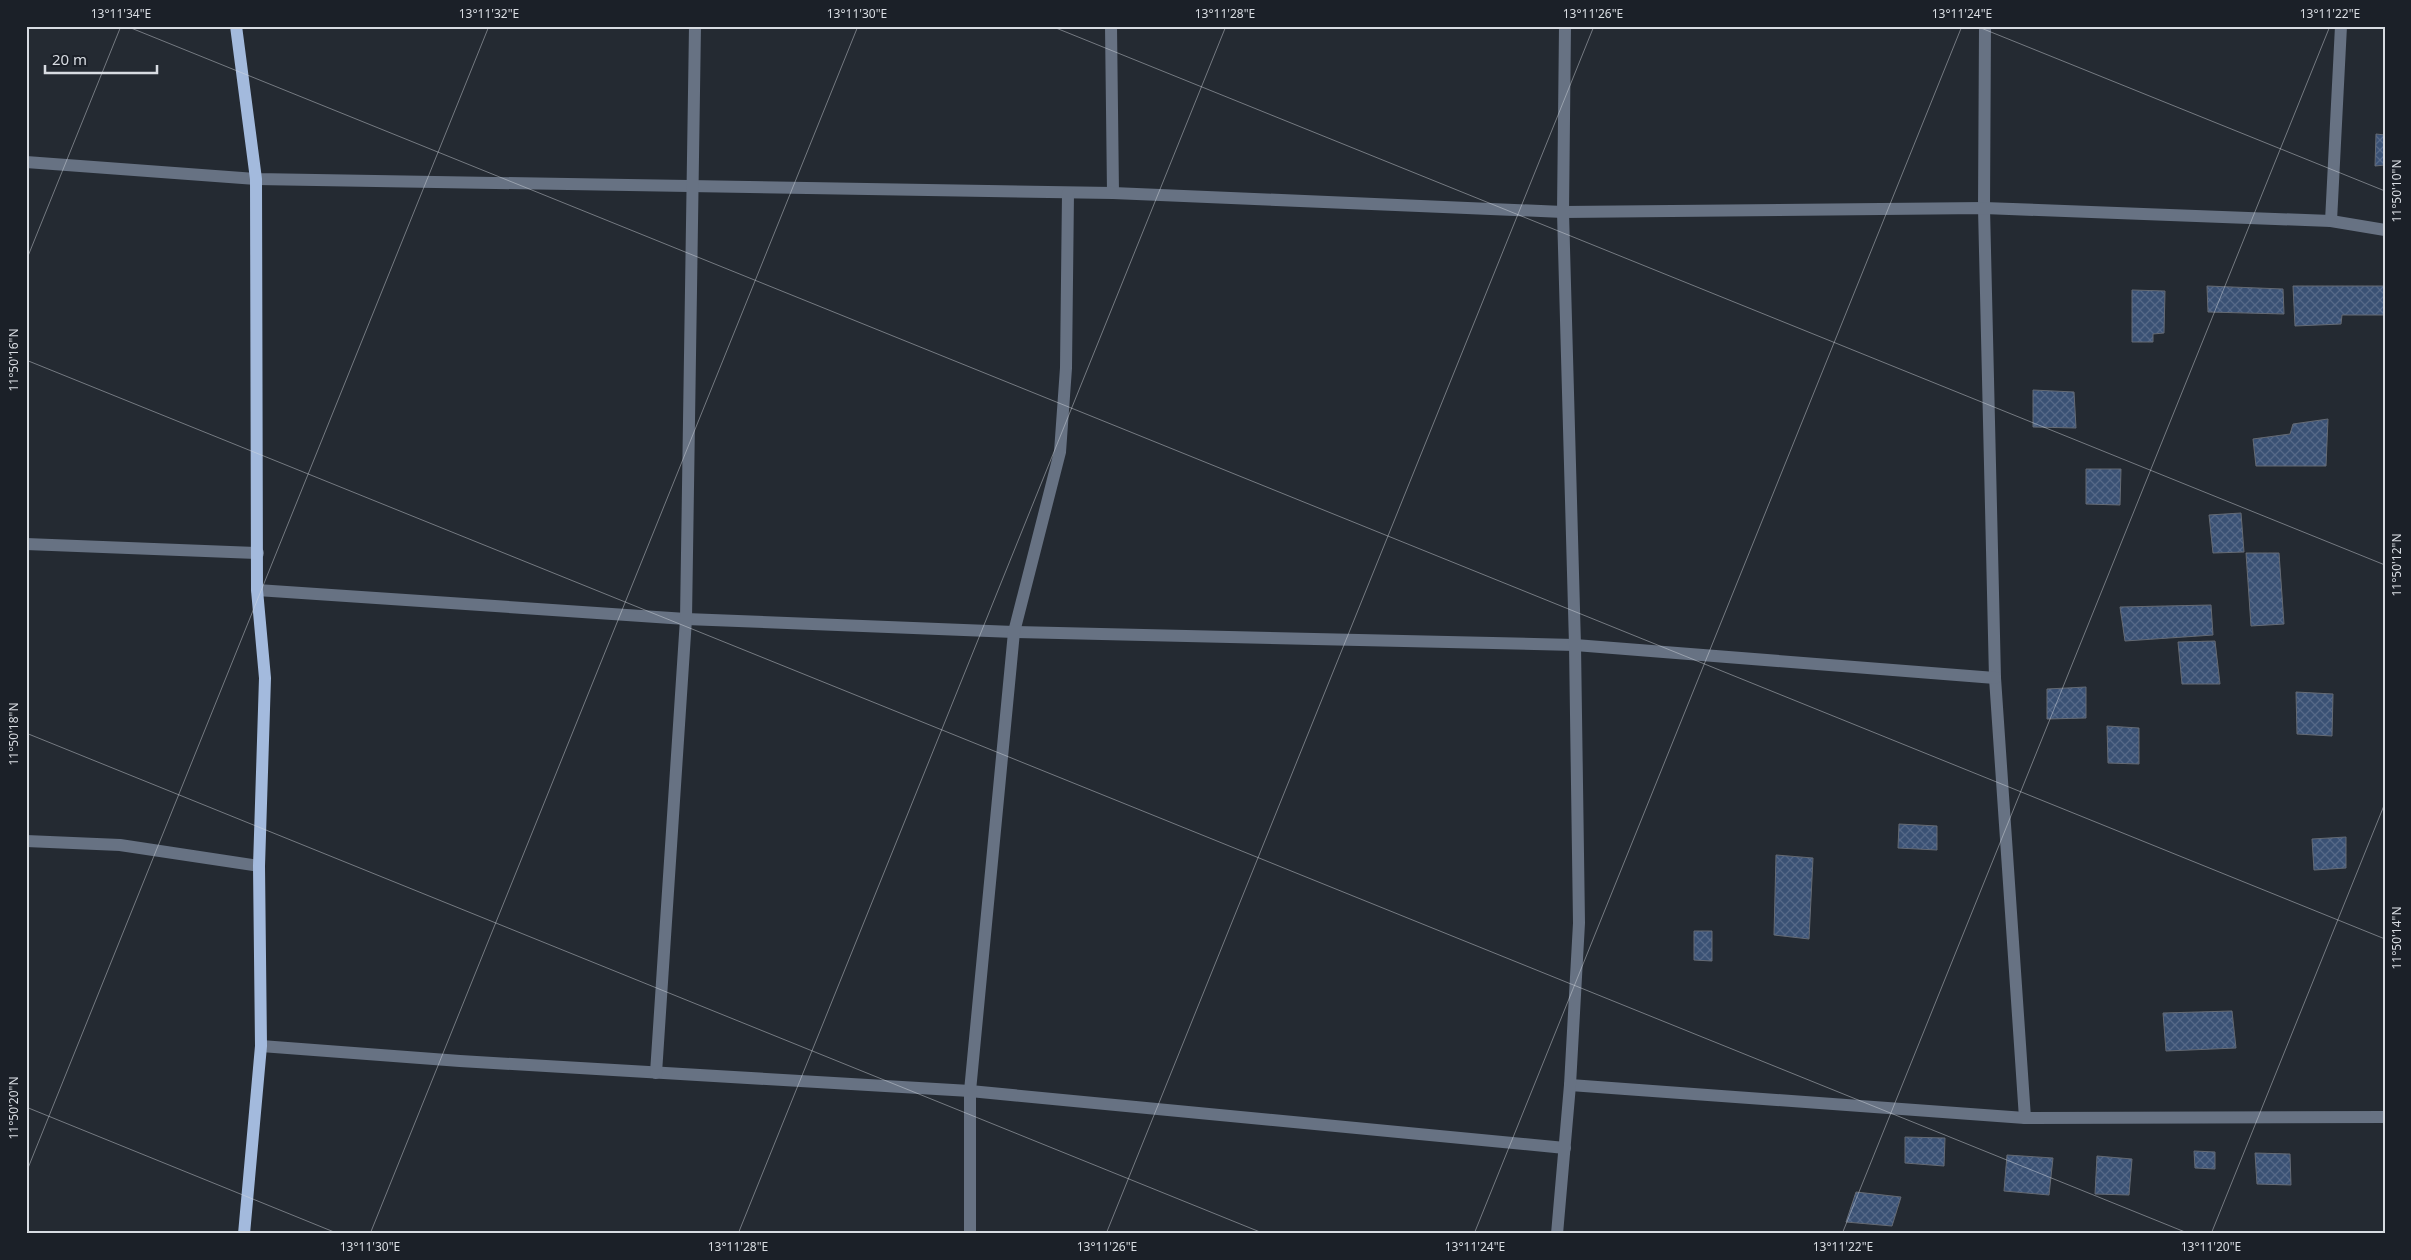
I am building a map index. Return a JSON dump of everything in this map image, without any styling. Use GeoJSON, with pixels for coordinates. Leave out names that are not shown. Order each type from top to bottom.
{"type":"FeatureCollection","features":[{"type":"Feature","properties":{"kind":"main road"},"geometry":{"type":"LineString","coordinates":[[236,26],[256,179],[257,590],[265,678],[259,866],[261,1046],[244,1234]]}},
{"type":"Feature","properties":{"kind":"street"},"geometry":{"type":"LineString","coordinates":[[656,1073],[686,619],[695,26]]}},
{"type":"Feature","properties":{"kind":"street"},"geometry":{"type":"LineString","coordinates":[[1111,26],[1113,193]]}},
{"type":"Feature","properties":{"kind":"street"},"geometry":{"type":"LineString","coordinates":[[1558,1234],[1570,1085],[1579,922],[1575,645],[1563,212],[1565,26]]}},
{"type":"Feature","properties":{"kind":"street"},"geometry":{"type":"LineString","coordinates":[[1985,26],[1984,208],[1995,678],[2025,1118]]}},
{"type":"Feature","properties":{"kind":"street"},"geometry":{"type":"LineString","coordinates":[[2331,221],[2341,26]]}},
{"type":"Feature","properties":{"kind":"street"},"geometry":{"type":"LineString","coordinates":[[26,162],[256,179],[1113,193],[1563,212],[1984,208],[2331,221],[2385,230]]}},
{"type":"Feature","properties":{"kind":"street"},"geometry":{"type":"LineString","coordinates":[[970,1234],[970,1091],[1014,632],[1060,452],[1066,368],[1068,193]]}},
{"type":"Feature","properties":{"kind":"street"},"geometry":{"type":"LineString","coordinates":[[26,544],[258,553]]}},
{"type":"Feature","properties":{"kind":"street"},"geometry":{"type":"LineString","coordinates":[[257,590],[686,619],[1014,632],[1575,645],[1995,678]]}},
{"type":"Feature","properties":{"kind":"street"},"geometry":{"type":"LineString","coordinates":[[26,841],[120,845],[259,866]]}},
{"type":"Feature","properties":{"kind":"street"},"geometry":{"type":"LineString","coordinates":[[261,1046],[656,1073],[970,1091],[1565,1148]]}},
{"type":"Feature","properties":{"kind":"street"},"geometry":{"type":"LineString","coordinates":[[1570,1085],[2025,1118],[2385,1117]]}},
{"type":"Feature","properties":{"kind":"building"},"geometry":{"type":"Polygon","coordinates":[[[2376,134],[2385,135],[2385,165],[2375,166],[2376,134]]]}},
{"type":"Feature","properties":{"kind":"building"},"geometry":{"type":"Polygon","coordinates":[[[2207,286],[2283,289],[2284,314],[2208,312],[2207,286]]]}},
{"type":"Feature","properties":{"kind":"building"},"geometry":{"type":"Polygon","coordinates":[[[2293,286],[2385,286],[2385,315],[2342,315],[2341,324],[2295,326],[2293,286]]]}},
{"type":"Feature","properties":{"kind":"building"},"geometry":{"type":"Polygon","coordinates":[[[2132,290],[2165,291],[2164,333],[2153,334],[2153,342],[2132,342],[2132,290]]]}},
{"type":"Feature","properties":{"kind":"building"},"geometry":{"type":"Polygon","coordinates":[[[2033,390],[2074,392],[2076,428],[2033,427],[2033,390]]]}},
{"type":"Feature","properties":{"kind":"building"},"geometry":{"type":"Polygon","coordinates":[[[2328,419],[2326,466],[2256,466],[2253,439],[2290,434],[2293,424],[2328,419]]]}},
{"type":"Feature","properties":{"kind":"building"},"geometry":{"type":"Polygon","coordinates":[[[2086,469],[2121,469],[2120,505],[2086,504],[2086,469]]]}},
{"type":"Feature","properties":{"kind":"building"},"geometry":{"type":"Polygon","coordinates":[[[2241,513],[2244,552],[2213,553],[2209,515],[2241,513]]]}},
{"type":"Feature","properties":{"kind":"building"},"geometry":{"type":"Polygon","coordinates":[[[2246,553],[2279,553],[2284,624],[2251,626],[2246,553]]]}},
{"type":"Feature","properties":{"kind":"building"},"geometry":{"type":"Polygon","coordinates":[[[2211,605],[2213,635],[2125,641],[2120,607],[2211,605]]]}},
{"type":"Feature","properties":{"kind":"building"},"geometry":{"type":"Polygon","coordinates":[[[2215,641],[2220,684],[2182,684],[2178,642],[2215,641]]]}},
{"type":"Feature","properties":{"kind":"building"},"geometry":{"type":"Polygon","coordinates":[[[2086,687],[2086,718],[2047,719],[2047,689],[2086,687]]]}},
{"type":"Feature","properties":{"kind":"building"},"geometry":{"type":"Polygon","coordinates":[[[2296,692],[2333,694],[2332,736],[2297,734],[2296,692]]]}},
{"type":"Feature","properties":{"kind":"building"},"geometry":{"type":"Polygon","coordinates":[[[2107,726],[2139,728],[2139,764],[2108,763],[2107,726]]]}},
{"type":"Feature","properties":{"kind":"building"},"geometry":{"type":"Polygon","coordinates":[[[1899,824],[1937,826],[1937,850],[1898,848],[1899,824]]]}},
{"type":"Feature","properties":{"kind":"building"},"geometry":{"type":"Polygon","coordinates":[[[2346,837],[2346,868],[2314,870],[2312,839],[2346,837]]]}},
{"type":"Feature","properties":{"kind":"building"},"geometry":{"type":"Polygon","coordinates":[[[1776,855],[1813,858],[1809,939],[1774,935],[1776,855]]]}},
{"type":"Feature","properties":{"kind":"building"},"geometry":{"type":"Polygon","coordinates":[[[1694,931],[1712,931],[1712,961],[1694,960],[1694,931]]]}},
{"type":"Feature","properties":{"kind":"building"},"geometry":{"type":"Polygon","coordinates":[[[2232,1011],[2236,1048],[2166,1051],[2163,1013],[2232,1011]]]}},
{"type":"Feature","properties":{"kind":"building"},"geometry":{"type":"Polygon","coordinates":[[[1905,1137],[1945,1138],[1944,1166],[1905,1163],[1905,1137]]]}},
{"type":"Feature","properties":{"kind":"building"},"geometry":{"type":"Polygon","coordinates":[[[2194,1151],[2215,1152],[2215,1169],[2195,1168],[2194,1151]]]}},
{"type":"Feature","properties":{"kind":"building"},"geometry":{"type":"Polygon","coordinates":[[[2255,1153],[2290,1154],[2291,1185],[2257,1184],[2255,1153]]]}},
{"type":"Feature","properties":{"kind":"building"},"geometry":{"type":"Polygon","coordinates":[[[2007,1155],[2053,1158],[2049,1195],[2004,1191],[2007,1155]]]}},
{"type":"Feature","properties":{"kind":"building"},"geometry":{"type":"Polygon","coordinates":[[[2097,1156],[2132,1159],[2129,1195],[2095,1194],[2097,1156]]]}},
{"type":"Feature","properties":{"kind":"building"},"geometry":{"type":"Polygon","coordinates":[[[1856,1192],[1901,1197],[1892,1226],[1846,1222],[1856,1192]]]}}]}
